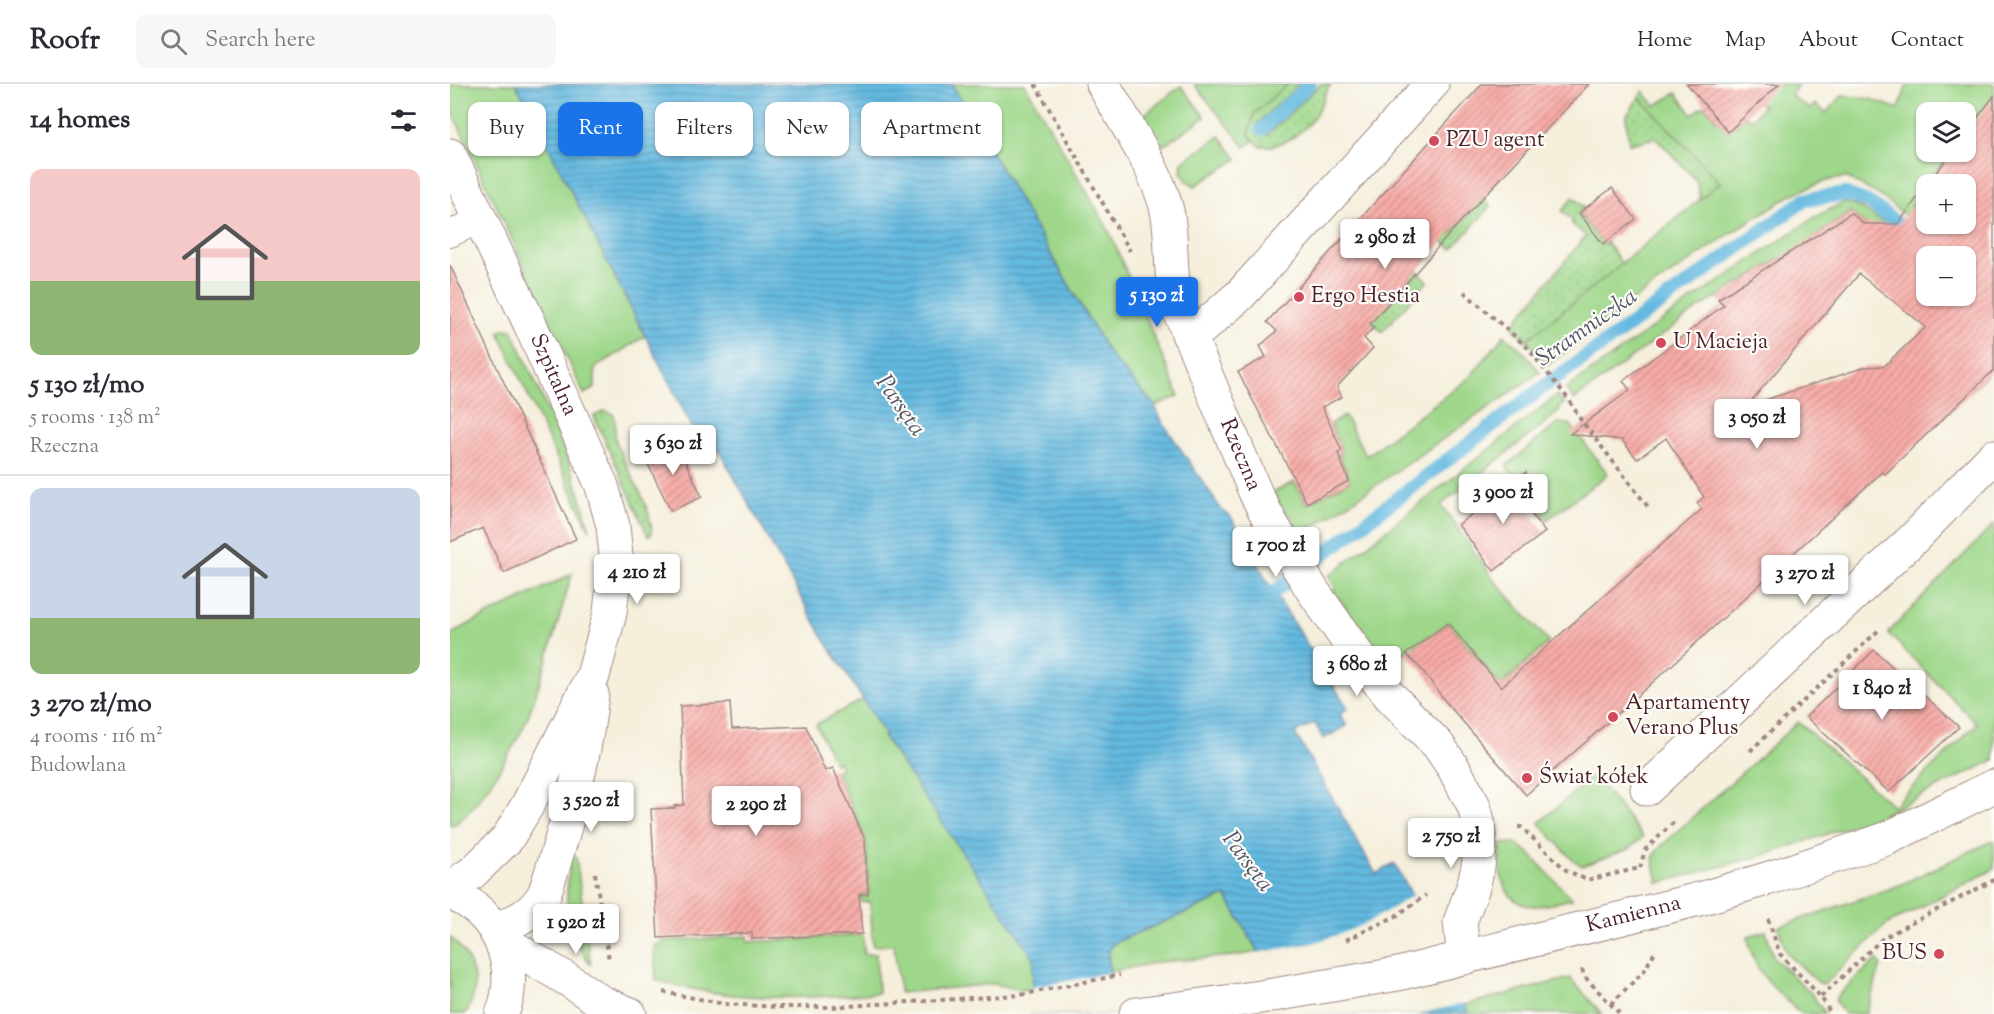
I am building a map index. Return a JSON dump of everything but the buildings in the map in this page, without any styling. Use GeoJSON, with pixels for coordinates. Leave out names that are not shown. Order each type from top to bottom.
{"type":"FeatureCollection","features":[{"type":"Feature","properties":{"kind":"street","name":"Rzeczna"},"geometry":{"type":"LineString","coordinates":[[1102,84],[1161,188],[1168,217],[1175,298],[1256,494],[1314,591],[1375,679],[1438,746],[1453,766],[1474,806],[1478,820],[1480,847],[1473,887],[1460,922],[1462,958]]}},
{"type":"Feature","properties":{"kind":"street"},"geometry":{"type":"LineString","coordinates":[[1188,334],[1202,328],[1240,295],[1432,84]]}},
{"type":"Feature","properties":{"kind":"street","name":"Szpitalna"},"geometry":{"type":"LineString","coordinates":[[450,155],[602,486],[611,515],[616,556],[614,590],[605,637],[593,676],[527,806],[507,839],[472,873],[450,888]]}},
{"type":"Feature","properties":{"kind":"street"},"geometry":{"type":"LineString","coordinates":[[1647,789],[1913,539],[1994,456]]}},
{"type":"Feature","properties":{"kind":"street","name":"Szpitalna"},"geometry":{"type":"LineString","coordinates":[[498,935],[540,902],[545,892],[583,759],[593,676]]}},
{"type":"Feature","properties":{"kind":"street","name":"Kamienna"},"geometry":{"type":"LineString","coordinates":[[1136,1014],[1229,1008],[1261,997],[1398,974],[1703,898],[1886,839],[1994,786]]}},
{"type":"Feature","properties":{"kind":"street"},"geometry":{"type":"LineString","coordinates":[[450,893],[471,904],[491,923],[498,935],[507,957],[509,972],[509,988],[502,1014]]}},
{"type":"Feature","properties":{"kind":"street"},"geometry":{"type":"LineString","coordinates":[[498,935],[601,1002],[630,1014]]}},
{"type":"Feature","properties":{"kind":"lane"},"geometry":{"type":"LineString","coordinates":[[450,234],[481,219]]}},
{"type":"Feature","properties":{"kind":"path"},"geometry":{"type":"LineString","coordinates":[[1035,84],[1135,260]]}},
{"type":"Feature","properties":{"kind":"path"},"geometry":{"type":"LineString","coordinates":[[1464,292],[1526,346],[1649,508]]}},
{"type":"Feature","properties":{"kind":"path"},"geometry":{"type":"LineString","coordinates":[[1510,829],[1521,827],[1566,870],[1587,880],[1640,868],[1642,877]]}},
{"type":"Feature","properties":{"kind":"path"},"geometry":{"type":"LineString","coordinates":[[594,869],[611,969]]}},
{"type":"Feature","properties":{"kind":"path"},"geometry":{"type":"LineString","coordinates":[[1821,997],[1883,938],[1994,880]]}},
{"type":"Feature","properties":{"kind":"path"},"geometry":{"type":"LineString","coordinates":[[1336,943],[1372,929],[1396,916],[1428,893]]}},
{"type":"Feature","properties":{"kind":"path"},"geometry":{"type":"LineString","coordinates":[[1768,918],[1780,954],[1821,997],[1831,1014]]}},
{"type":"Feature","properties":{"kind":"path"},"geometry":{"type":"LineString","coordinates":[[1611,1004],[1644,971],[1658,948]]}},
{"type":"Feature","properties":{"kind":"path"},"geometry":{"type":"LineString","coordinates":[[1581,967],[1584,976],[1620,1014]]}},
{"type":"Feature","properties":{"kind":"path"},"geometry":{"type":"LineString","coordinates":[[657,990],[726,1004],[831,1007],[1020,995],[1117,976]]}},
{"type":"Feature","properties":{"kind":"green space"},"geometry":{"type":"Polygon","coordinates":[[[450,84],[516,84],[525,102],[468,102],[468,146],[450,107],[450,84]]]}},
{"type":"Feature","properties":{"kind":"green space"},"geometry":{"type":"Polygon","coordinates":[[[952,84],[1025,84],[1109,231],[1179,396],[1155,406],[1109,354],[994,156],[1002,156],[1002,102],[962,102],[952,84]]]}},
{"type":"Feature","properties":{"kind":"green space"},"geometry":{"type":"Polygon","coordinates":[[[1194,84],[1288,84],[1254,114],[1249,134],[1253,141],[1245,147],[1194,84]]]}},
{"type":"Feature","properties":{"kind":"green space"},"geometry":{"type":"Polygon","coordinates":[[[1288,84],[1300,84],[1258,123],[1267,135],[1321,84],[1331,84],[1314,118],[1308,125],[1293,137],[1277,145],[1259,146],[1249,134],[1254,114],[1288,84]]]}},
{"type":"Feature","properties":{"kind":"green space"},"geometry":{"type":"Polygon","coordinates":[[[1765,84],[1798,84],[1791,96],[1810,109],[1815,104],[1826,113],[1843,95],[1870,99],[1899,109],[1907,84],[1994,84],[1994,133],[1976,124],[1976,102],[1916,102],[1916,162],[1943,162],[1934,174],[1916,174],[1916,199],[1910,207],[1916,212],[1916,224],[1879,195],[1846,177],[1825,181],[1791,195],[1737,229],[1642,294],[1547,365],[1527,340],[1720,183],[1639,97],[1643,91],[1655,106],[1676,93],[1692,114],[1704,106],[1728,132],[1746,116],[1751,120],[1763,106],[1754,98],[1765,84]]]}},
{"type":"Feature","properties":{"kind":"green space"},"geometry":{"type":"Polygon","coordinates":[[[1181,86],[1205,117],[1164,145],[1158,145],[1144,120],[1145,114],[1181,86]]]}},
{"type":"Feature","properties":{"kind":"green space"},"geometry":{"type":"Polygon","coordinates":[[[1639,97],[1720,183],[1700,199],[1696,180],[1656,138],[1629,144],[1626,117],[1639,97]]]}},
{"type":"Feature","properties":{"kind":"green space"},"geometry":{"type":"Polygon","coordinates":[[[1220,136],[1237,159],[1195,186],[1187,181],[1181,172],[1182,162],[1220,136]]]}},
{"type":"Feature","properties":{"kind":"green space"},"geometry":{"type":"Polygon","coordinates":[[[546,143],[645,336],[595,368],[595,388],[584,394],[473,156],[546,156],[546,143]]]}},
{"type":"Feature","properties":{"kind":"green space"},"geometry":{"type":"Polygon","coordinates":[[[1573,197],[1585,208],[1579,213],[1603,244],[1607,242],[1622,264],[1525,341],[1513,327],[1514,323],[1586,236],[1571,223],[1573,221],[1562,211],[1573,197]]]}},
{"type":"Feature","properties":{"kind":"green space"},"geometry":{"type":"Polygon","coordinates":[[[1483,199],[1491,206],[1452,249],[1438,238],[1439,235],[1450,234],[1483,199]]]}},
{"type":"Feature","properties":{"kind":"green space"},"geometry":{"type":"Polygon","coordinates":[[[1844,202],[1861,208],[1917,246],[1916,250],[1909,260],[1850,212],[1801,246],[1699,308],[1574,400],[1566,389],[1690,301],[1815,217],[1844,202]]]}},
{"type":"Feature","properties":{"kind":"green space"},"geometry":{"type":"Polygon","coordinates":[[[1412,267],[1428,281],[1382,332],[1367,318],[1375,310],[1385,309],[1410,280],[1412,267]]]}},
{"type":"Feature","properties":{"kind":"green space"},"geometry":{"type":"Polygon","coordinates":[[[506,329],[512,330],[556,429],[575,479],[590,531],[499,332],[506,329]]]}},
{"type":"Feature","properties":{"kind":"green space"},"geometry":{"type":"Polygon","coordinates":[[[1504,335],[1523,351],[1540,372],[1359,497],[1301,534],[1289,514],[1286,515],[1274,492],[1294,482],[1307,504],[1350,481],[1339,453],[1342,451],[1330,424],[1345,416],[1366,456],[1469,378],[1504,335]]]}},
{"type":"Feature","properties":{"kind":"green space"},"geometry":{"type":"Polygon","coordinates":[[[1557,395],[1564,404],[1558,408],[1560,411],[1441,505],[1495,581],[1549,642],[1501,685],[1448,623],[1389,663],[1333,591],[1335,588],[1329,576],[1557,395]]]}},
{"type":"Feature","properties":{"kind":"green space"},"geometry":{"type":"Polygon","coordinates":[[[605,411],[613,414],[616,441],[620,453],[643,498],[651,522],[652,534],[648,536],[594,416],[605,411]]]}},
{"type":"Feature","properties":{"kind":"green space"},"geometry":{"type":"Polygon","coordinates":[[[1558,423],[1570,424],[1608,474],[1547,520],[1506,466],[1558,423]]]}},
{"type":"Feature","properties":{"kind":"green space"},"geometry":{"type":"Polygon","coordinates":[[[1994,524],[1994,760],[1880,816],[1768,854],[1658,883],[1653,858],[1659,848],[1798,722],[1893,806],[1977,724],[1888,633],[1994,524]]]}},
{"type":"Feature","properties":{"kind":"green space"},"geometry":{"type":"Polygon","coordinates":[[[572,574],[540,683],[522,730],[482,796],[459,821],[450,826],[450,635],[572,574]]]}},
{"type":"Feature","properties":{"kind":"green space"},"geometry":{"type":"Polygon","coordinates":[[[864,699],[886,735],[883,736],[1035,958],[1032,988],[1021,990],[994,984],[900,993],[894,945],[873,946],[870,902],[861,902],[860,896],[869,894],[866,840],[836,771],[841,768],[838,761],[834,763],[816,724],[864,699]]]}},
{"type":"Feature","properties":{"kind":"green space"},"geometry":{"type":"Polygon","coordinates":[[[1594,775],[1643,837],[1629,849],[1582,866],[1572,859],[1539,823],[1594,775]]]}},
{"type":"Feature","properties":{"kind":"green space"},"geometry":{"type":"Polygon","coordinates":[[[1994,840],[1994,869],[1886,925],[1825,984],[1819,983],[1787,953],[1778,927],[1900,885],[1994,840]]]}},
{"type":"Feature","properties":{"kind":"green space"},"geometry":{"type":"Polygon","coordinates":[[[1515,843],[1528,852],[1572,899],[1535,906],[1523,904],[1514,899],[1504,884],[1499,854],[1500,844],[1515,843]]]}},
{"type":"Feature","properties":{"kind":"green space"},"geometry":{"type":"Polygon","coordinates":[[[572,855],[576,858],[591,965],[575,938],[568,913],[567,886],[572,855]]]}},
{"type":"Feature","properties":{"kind":"green space"},"geometry":{"type":"Polygon","coordinates":[[[1226,896],[1258,952],[1158,962],[1110,972],[1108,954],[1110,947],[1116,942],[1226,896]]]}},
{"type":"Feature","properties":{"kind":"green space"},"geometry":{"type":"Polygon","coordinates":[[[1766,931],[1774,958],[1811,993],[1825,1014],[1802,1014],[1775,989],[1760,971],[1754,961],[1748,936],[1766,931]]]}},
{"type":"Feature","properties":{"kind":"green space"},"geometry":{"type":"Polygon","coordinates":[[[863,935],[864,954],[876,954],[878,993],[822,997],[766,997],[711,992],[656,980],[654,945],[660,945],[661,941],[748,936],[748,942],[863,935]]]}},
{"type":"Feature","properties":{"kind":"green space"},"geometry":{"type":"Polygon","coordinates":[[[450,937],[464,954],[473,972],[474,993],[465,1014],[450,1014],[450,937]]]}},
{"type":"Feature","properties":{"kind":"green space"},"geometry":{"type":"Polygon","coordinates":[[[1877,959],[1881,965],[1866,1014],[1844,1014],[1836,1002],[1836,997],[1877,959]]]}},
{"type":"Feature","properties":{"kind":"green space"},"geometry":{"type":"Polygon","coordinates":[[[1570,978],[1602,1014],[1469,1014],[1464,1005],[1570,978]]]}},
{"type":"Feature","properties":{"kind":"water","name":"Parsęta"},"geometry":{"type":"Polygon","coordinates":[[[516,84],[952,84],[962,102],[861,102],[861,156],[994,156],[1109,354],[1155,406],[1163,423],[1221,509],[1231,517],[1274,592],[1348,708],[1340,714],[1347,726],[1323,739],[1315,723],[1295,733],[1376,874],[1394,863],[1412,895],[1469,1014],[1294,1014],[1226,896],[1116,942],[1110,947],[1108,954],[1114,1014],[1030,1014],[1034,958],[883,736],[885,734],[823,637],[706,427],[695,433],[546,142],[546,102],[525,102],[516,84]]]}},
{"type":"Feature","properties":{"kind":"pier"},"geometry":{"type":"Polygon","coordinates":[[[1415,894],[1466,1003],[1418,1014],[1290,1014],[1255,953],[1313,943],[1343,933],[1371,921],[1415,894]]]}},
{"type":"Feature","properties":{"kind":"pier"},"geometry":{"type":"Polygon","coordinates":[[[1113,972],[1117,1014],[1027,1014],[1029,988],[1113,972]]]}},
{"type":"Feature","properties":{"kind":"waterway"},"geometry":{"type":"LineString","coordinates":[[1262,129],[1310,84]]}},
{"type":"Feature","properties":{"kind":"waterway","name":"Stramniczka"},"geometry":{"type":"LineString","coordinates":[[1274,592],[1546,385],[1805,200],[1846,194],[1868,202],[1912,234]]}},
{"type":"Feature","properties":{"kind":"place","name":"PZU agent"},"geometry":{"type":"Point","coordinates":[1434,141]}},
{"type":"Feature","properties":{"kind":"place","name":"Ergo Hestia"},"geometry":{"type":"Point","coordinates":[1299,297]}},
{"type":"Feature","properties":{"kind":"place","name":"U Macieja"},"geometry":{"type":"Point","coordinates":[1661,343]}},
{"type":"Feature","properties":{"kind":"place","name":"Apartamenty Verano Plus"},"geometry":{"type":"Point","coordinates":[1613,717]}},
{"type":"Feature","properties":{"kind":"place","name":"Świat kółek"},"geometry":{"type":"Point","coordinates":[1527,778]}},
{"type":"Feature","properties":{"kind":"place","name":"BUS"},"geometry":{"type":"Point","coordinates":[1939,954]}}]}
